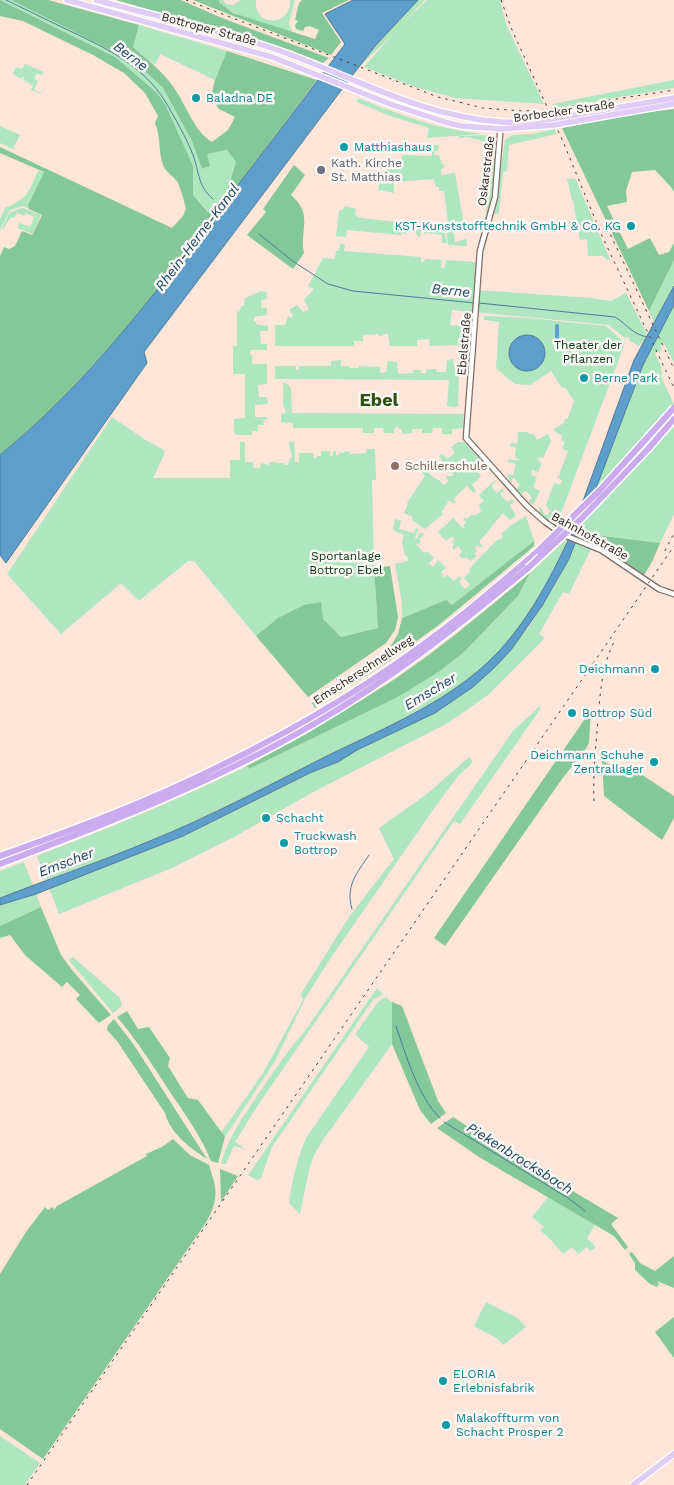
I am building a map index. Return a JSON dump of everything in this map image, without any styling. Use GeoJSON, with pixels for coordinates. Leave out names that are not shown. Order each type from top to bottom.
{"type":"FeatureCollection","features":[{"type":"Feature","properties":{"kind":"highway","name":"Emscherschnellweg"},"geometry":{"type":"LineString","coordinates":[[0,856],[111,815],[181,785],[314,716],[380,674],[471,608],[538,551],[599,491],[674,408]]}},
{"type":"Feature","properties":{"kind":"highway","name":"Emscherschnellweg"},"geometry":{"type":"LineString","coordinates":[[0,864],[113,821],[182,792],[255,756],[314,724],[417,657],[528,568],[604,496],[674,419]]}},
{"type":"Feature","properties":{"kind":"main road","name":"Bottroper Straße"},"geometry":{"type":"LineString","coordinates":[[67,0],[272,57],[316,74]]}},
{"type":"Feature","properties":{"kind":"main road","name":"Bottroper Straße"},"geometry":{"type":"LineString","coordinates":[[96,0],[271,48],[322,68]]}},
{"type":"Feature","properties":{"kind":"main road","name":"Borbecker Straße"},"geometry":{"type":"LineString","coordinates":[[322,68],[365,86],[438,111],[462,117],[501,122],[555,122],[674,98]]}},
{"type":"Feature","properties":{"kind":"main road","name":"Borbecker Straße"},"geometry":{"type":"LineString","coordinates":[[316,74],[416,114],[462,126],[501,129],[674,104]]}},
{"type":"Feature","properties":{"kind":"main road"},"geometry":{"type":"LineString","coordinates":[[633,1485],[674,1454]]}},
{"type":"Feature","properties":{"kind":"street","name":"Oskarstraße"},"geometry":{"type":"LineString","coordinates":[[480,252],[494,197],[501,122]]}},
{"type":"Feature","properties":{"kind":"street","name":"Ebelstraße"},"geometry":{"type":"LineString","coordinates":[[466,438],[480,252]]}},
{"type":"Feature","properties":{"kind":"street","name":"Bahnhofstraße"},"geometry":{"type":"LineString","coordinates":[[466,438],[531,511],[545,522],[564,534],[601,550],[659,589],[674,594]]}},
{"type":"Feature","properties":{"kind":"green space"},"geometry":{"type":"Polygon","coordinates":[[[0,0],[11,0],[118,54],[125,54],[163,88],[192,141],[202,169],[210,166],[206,154],[227,150],[236,162],[227,191],[228,198],[221,208],[216,205],[209,212],[193,195],[193,166],[156,92],[115,57],[0,0]]]}},
{"type":"Feature","properties":{"kind":"green space"},"geometry":{"type":"Polygon","coordinates":[[[0,0],[115,57],[156,92],[165,104],[193,166],[193,195],[208,212],[216,205],[221,208],[162,286],[108,349],[56,404],[0,455],[0,256],[4,247],[9,249],[15,246],[22,231],[32,235],[42,215],[29,209],[28,205],[44,172],[0,153],[0,147],[172,228],[183,216],[186,209],[178,183],[163,165],[155,123],[158,116],[145,93],[124,73],[93,55],[23,21],[0,16],[0,0]]]}},
{"type":"Feature","properties":{"kind":"green space"},"geometry":{"type":"Polygon","coordinates":[[[11,0],[48,0],[139,25],[133,47],[168,80],[200,131],[212,142],[228,130],[235,117],[219,109],[211,96],[215,80],[227,51],[317,80],[228,198],[227,191],[236,162],[227,150],[207,154],[210,166],[202,169],[192,141],[163,88],[126,54],[118,54],[11,0]]]}},
{"type":"Feature","properties":{"kind":"green space"},"geometry":{"type":"Polygon","coordinates":[[[116,0],[181,0],[222,18],[329,58],[323,63],[290,50],[116,0]]]}},
{"type":"Feature","properties":{"kind":"green space"},"geometry":{"type":"Polygon","coordinates":[[[193,0],[219,0],[220,3],[233,13],[315,39],[319,30],[310,26],[305,27],[303,31],[296,29],[295,25],[298,21],[295,20],[299,3],[302,0],[349,0],[322,13],[341,42],[331,55],[193,0]]]}},
{"type":"Feature","properties":{"kind":"green space"},"geometry":{"type":"Polygon","coordinates":[[[219,0],[233,5],[241,0],[256,0],[260,16],[273,21],[285,15],[289,9],[290,0],[295,0],[289,23],[292,31],[290,32],[240,16],[223,6],[219,0]]]}},
{"type":"Feature","properties":{"kind":"green space"},"geometry":{"type":"Polygon","coordinates":[[[418,0],[425,0],[358,68],[376,45],[418,0]]]}},
{"type":"Feature","properties":{"kind":"green space"},"geometry":{"type":"Polygon","coordinates":[[[427,0],[500,0],[506,24],[544,104],[455,98],[418,88],[364,67],[399,27],[427,0]]]}},
{"type":"Feature","properties":{"kind":"green space"},"geometry":{"type":"Polygon","coordinates":[[[139,25],[227,51],[215,80],[160,54],[155,65],[133,47],[139,25]]]}},
{"type":"Feature","properties":{"kind":"green space"},"geometry":{"type":"Polygon","coordinates":[[[25,64],[44,72],[41,75],[37,73],[34,79],[38,81],[34,90],[41,93],[46,85],[41,94],[31,90],[33,85],[23,80],[25,78],[21,77],[21,79],[13,74],[16,67],[22,69],[25,64]]]}},
{"type":"Feature","properties":{"kind":"green space"},"geometry":{"type":"Polygon","coordinates":[[[674,80],[674,88],[554,108],[552,104],[674,80]]]}},
{"type":"Feature","properties":{"kind":"green space"},"geometry":{"type":"Polygon","coordinates":[[[358,98],[388,110],[450,129],[482,134],[427,138],[429,128],[390,116],[357,102],[358,98]]]}},
{"type":"Feature","properties":{"kind":"green space"},"geometry":{"type":"Polygon","coordinates":[[[674,109],[674,192],[655,170],[632,172],[626,191],[627,202],[607,206],[628,249],[650,238],[659,255],[669,252],[674,243],[674,260],[649,311],[562,128],[633,114],[674,109]]]}},
{"type":"Feature","properties":{"kind":"green space"},"geometry":{"type":"Polygon","coordinates":[[[0,126],[20,135],[13,149],[0,143],[0,126]]]}},
{"type":"Feature","properties":{"kind":"green space"},"geometry":{"type":"Polygon","coordinates":[[[555,129],[556,134],[509,145],[507,171],[503,172],[499,213],[494,214],[505,140],[513,135],[532,134],[555,129]]]}},
{"type":"Feature","properties":{"kind":"green space"},"geometry":{"type":"Polygon","coordinates":[[[490,135],[495,144],[493,177],[489,209],[483,230],[482,222],[485,219],[488,196],[484,174],[490,173],[490,148],[488,142],[466,137],[460,138],[459,136],[490,135]]]}},
{"type":"Feature","properties":{"kind":"green space"},"geometry":{"type":"Polygon","coordinates":[[[432,145],[439,145],[438,151],[435,151],[434,155],[439,155],[442,164],[444,164],[444,168],[441,169],[441,175],[455,173],[464,225],[453,227],[455,242],[466,239],[467,246],[448,245],[445,223],[448,222],[444,191],[439,191],[439,187],[436,187],[434,179],[394,182],[394,193],[378,190],[383,171],[387,170],[387,166],[393,166],[393,162],[402,162],[402,155],[432,156],[432,145]]]}},
{"type":"Feature","properties":{"kind":"green space"},"geometry":{"type":"Polygon","coordinates":[[[294,165],[305,175],[291,195],[298,202],[304,216],[304,253],[293,269],[247,235],[266,212],[263,209],[294,165]]]}},
{"type":"Feature","properties":{"kind":"green space"},"geometry":{"type":"Polygon","coordinates":[[[38,171],[44,172],[28,205],[29,209],[23,206],[10,210],[0,230],[0,219],[5,208],[19,201],[27,194],[38,171]]]}},
{"type":"Feature","properties":{"kind":"green space"},"geometry":{"type":"Polygon","coordinates":[[[575,178],[610,259],[607,260],[603,256],[588,256],[587,239],[580,240],[567,179],[575,178]]]}},
{"type":"Feature","properties":{"kind":"green space"},"geometry":{"type":"Polygon","coordinates":[[[345,206],[356,209],[355,215],[361,218],[421,225],[428,223],[444,232],[447,243],[442,243],[442,235],[424,234],[421,231],[419,237],[416,234],[416,230],[407,229],[406,234],[402,233],[401,235],[347,230],[346,237],[336,236],[339,211],[345,206]]]}},
{"type":"Feature","properties":{"kind":"green space"},"geometry":{"type":"Polygon","coordinates":[[[23,208],[41,215],[32,234],[18,228],[19,223],[30,227],[34,217],[26,213],[24,216],[17,213],[2,228],[10,212],[23,208]]]}},
{"type":"Feature","properties":{"kind":"green space"},"geometry":{"type":"Polygon","coordinates":[[[340,244],[345,244],[344,251],[421,257],[421,262],[424,262],[425,259],[442,260],[441,268],[445,268],[446,260],[475,262],[477,265],[476,290],[611,301],[626,293],[648,336],[639,346],[609,325],[452,310],[450,325],[472,327],[471,345],[430,346],[429,339],[417,340],[417,346],[390,346],[388,334],[379,336],[378,334],[363,335],[363,341],[354,341],[354,346],[275,346],[275,325],[285,325],[288,316],[291,318],[293,315],[289,310],[297,305],[303,312],[309,309],[304,300],[314,289],[308,286],[323,258],[335,259],[336,251],[339,251],[340,244]]]}},
{"type":"Feature","properties":{"kind":"green space"},"geometry":{"type":"Polygon","coordinates":[[[674,260],[674,286],[654,323],[649,311],[674,260]]]}},
{"type":"Feature","properties":{"kind":"green space"},"geometry":{"type":"Polygon","coordinates":[[[261,291],[267,293],[267,299],[261,300],[261,308],[267,308],[267,315],[254,317],[254,321],[256,321],[256,324],[268,326],[268,331],[260,331],[261,344],[267,344],[267,350],[250,350],[250,355],[252,355],[252,364],[267,364],[267,384],[258,385],[259,397],[267,397],[268,404],[255,405],[255,417],[267,417],[267,419],[264,420],[263,425],[258,425],[258,431],[252,431],[252,435],[237,435],[234,432],[234,419],[245,418],[245,374],[233,374],[233,346],[237,346],[237,312],[240,311],[241,306],[244,306],[245,298],[261,291]]]}},
{"type":"Feature","properties":{"kind":"green space"},"geometry":{"type":"Polygon","coordinates":[[[674,305],[674,363],[664,343],[660,345],[662,350],[655,353],[661,366],[662,379],[674,404],[618,468],[605,499],[674,427],[674,514],[660,543],[604,536],[596,545],[577,538],[643,365],[674,305]]]}},
{"type":"Feature","properties":{"kind":"green space","name":"Berne Park"},"geometry":{"type":"Polygon","coordinates":[[[484,316],[528,318],[606,326],[625,343],[560,516],[554,526],[539,513],[540,506],[544,514],[548,515],[550,510],[547,509],[546,505],[554,483],[560,485],[562,480],[558,478],[568,451],[562,449],[565,442],[561,440],[562,436],[553,430],[568,418],[574,401],[565,387],[562,388],[551,371],[530,385],[515,384],[496,368],[499,322],[484,320],[484,316]]]}},
{"type":"Feature","properties":{"kind":"green space"},"geometry":{"type":"Polygon","coordinates":[[[453,359],[454,367],[468,367],[467,375],[459,375],[458,407],[447,406],[449,380],[275,379],[275,366],[296,366],[296,370],[298,370],[299,366],[331,366],[331,361],[341,360],[341,366],[349,366],[349,368],[359,368],[359,366],[380,367],[380,373],[386,372],[388,361],[397,362],[398,374],[413,373],[413,370],[421,370],[421,373],[426,373],[426,370],[436,369],[437,372],[446,372],[447,360],[453,359]]]}},
{"type":"Feature","properties":{"kind":"green space"},"geometry":{"type":"Polygon","coordinates":[[[283,383],[286,383],[291,388],[292,413],[464,414],[463,428],[452,429],[452,434],[442,434],[442,428],[433,428],[432,433],[422,433],[422,429],[412,429],[412,433],[402,434],[402,429],[399,429],[398,426],[394,429],[394,433],[384,433],[383,428],[374,428],[374,433],[363,433],[363,428],[293,428],[293,423],[281,422],[281,414],[286,413],[283,403],[283,383]]]}},
{"type":"Feature","properties":{"kind":"green space","name":"Sportanlage Bottrop Ebel"},"geometry":{"type":"Polygon","coordinates":[[[112,417],[147,441],[164,450],[164,455],[153,478],[230,478],[230,460],[240,460],[240,442],[245,442],[245,462],[253,462],[254,468],[260,468],[261,463],[269,465],[270,462],[288,465],[290,458],[292,458],[289,442],[294,442],[295,462],[299,462],[299,453],[313,453],[314,458],[316,458],[321,456],[321,451],[330,451],[330,456],[333,456],[333,451],[336,451],[336,455],[339,455],[340,451],[341,453],[344,453],[344,451],[350,452],[350,454],[366,453],[367,449],[375,449],[376,480],[372,480],[374,568],[378,628],[341,637],[323,619],[320,602],[279,618],[256,636],[194,561],[188,561],[139,601],[121,583],[61,634],[7,574],[112,417]]]}},
{"type":"Feature","properties":{"kind":"green space"},"geometry":{"type":"Polygon","coordinates":[[[518,432],[534,434],[537,440],[548,434],[551,441],[543,458],[539,457],[538,461],[542,463],[538,472],[532,470],[531,475],[537,477],[533,487],[540,491],[533,505],[528,502],[532,498],[526,491],[521,494],[516,489],[520,485],[514,478],[510,482],[507,474],[513,475],[516,464],[508,462],[508,460],[520,460],[515,457],[516,447],[510,446],[510,443],[517,444],[518,432]]]}},
{"type":"Feature","properties":{"kind":"green space"},"geometry":{"type":"Polygon","coordinates":[[[458,442],[464,442],[480,459],[473,466],[481,476],[472,485],[476,491],[474,493],[467,486],[453,499],[456,502],[453,504],[449,500],[441,512],[443,514],[425,529],[412,520],[413,517],[404,513],[407,503],[425,476],[421,471],[425,468],[444,485],[449,481],[445,476],[453,476],[453,473],[446,472],[443,467],[445,465],[439,456],[442,454],[447,459],[455,453],[451,447],[458,442]]]}},
{"type":"Feature","properties":{"kind":"green space"},"geometry":{"type":"Polygon","coordinates":[[[495,480],[491,486],[497,493],[503,488],[504,490],[500,494],[507,502],[512,499],[515,502],[510,505],[516,516],[510,520],[503,513],[479,542],[483,546],[481,548],[478,545],[475,548],[477,551],[474,554],[477,556],[471,561],[466,557],[463,559],[459,555],[462,552],[458,546],[454,550],[452,547],[454,545],[452,542],[455,539],[452,536],[446,541],[438,532],[453,518],[463,528],[465,527],[463,525],[466,523],[463,519],[481,512],[479,505],[484,501],[479,495],[495,480]]]}},
{"type":"Feature","properties":{"kind":"green space"},"geometry":{"type":"Polygon","coordinates":[[[526,516],[534,541],[452,605],[446,600],[402,618],[402,603],[395,564],[408,561],[402,541],[404,535],[393,530],[395,519],[401,521],[399,529],[414,533],[416,528],[418,529],[415,538],[417,539],[418,534],[423,533],[424,535],[419,539],[421,543],[416,544],[424,553],[427,551],[434,558],[427,565],[430,564],[433,567],[438,560],[446,568],[441,572],[444,578],[447,575],[454,581],[460,576],[462,578],[459,582],[465,589],[470,585],[464,578],[470,572],[469,569],[498,539],[500,540],[503,536],[501,534],[526,516]]]}},
{"type":"Feature","properties":{"kind":"green space"},"geometry":{"type":"Polygon","coordinates":[[[603,536],[660,543],[644,575],[596,545],[603,536]]]}},
{"type":"Feature","properties":{"kind":"green space"},"geometry":{"type":"Polygon","coordinates":[[[568,538],[544,589],[512,637],[486,664],[450,692],[411,715],[192,822],[146,843],[46,880],[37,856],[143,813],[247,766],[249,769],[398,697],[440,671],[464,652],[518,596],[530,573],[568,538]]]}},
{"type":"Feature","properties":{"kind":"green space"},"geometry":{"type":"Polygon","coordinates":[[[534,541],[534,546],[440,624],[385,664],[315,708],[312,703],[389,649],[398,634],[402,618],[446,600],[452,605],[534,541]]]}},
{"type":"Feature","properties":{"kind":"green space"},"geometry":{"type":"Polygon","coordinates":[[[576,542],[591,549],[569,594],[563,592],[539,634],[545,638],[488,695],[448,723],[315,791],[234,837],[172,868],[59,914],[49,888],[183,836],[312,772],[338,762],[357,750],[435,712],[455,700],[494,668],[528,628],[558,580],[576,542]]]}},
{"type":"Feature","properties":{"kind":"green space"},"geometry":{"type":"Polygon","coordinates":[[[390,566],[398,617],[395,630],[386,643],[308,697],[256,636],[278,618],[304,605],[321,602],[323,619],[341,637],[378,628],[374,568],[390,566]]]}},
{"type":"Feature","properties":{"kind":"green space"},"geometry":{"type":"Polygon","coordinates":[[[530,573],[518,596],[464,652],[440,671],[398,697],[249,769],[247,766],[322,724],[395,679],[447,641],[530,573]]]}},
{"type":"Feature","properties":{"kind":"green space"},"geometry":{"type":"Polygon","coordinates":[[[539,707],[541,708],[460,824],[454,821],[258,1105],[235,1142],[243,1147],[234,1146],[226,1164],[221,1164],[237,1127],[276,1069],[305,1031],[513,731],[539,707]]]}},
{"type":"Feature","properties":{"kind":"green space"},"geometry":{"type":"Polygon","coordinates":[[[591,710],[589,743],[585,750],[562,779],[445,946],[434,938],[591,710]]]}},
{"type":"Feature","properties":{"kind":"green space"},"geometry":{"type":"Polygon","coordinates":[[[469,757],[473,762],[458,776],[435,807],[330,959],[306,997],[275,1061],[225,1137],[221,1133],[263,1073],[303,1000],[301,994],[349,917],[394,859],[379,828],[427,794],[469,757]]]}},
{"type":"Feature","properties":{"kind":"green space"},"geometry":{"type":"Polygon","coordinates":[[[602,760],[620,771],[627,765],[674,796],[674,818],[662,840],[604,796],[602,760]]]}},
{"type":"Feature","properties":{"kind":"green space"},"geometry":{"type":"Polygon","coordinates":[[[24,862],[33,885],[0,898],[0,871],[24,862]]]}},
{"type":"Feature","properties":{"kind":"green space"},"geometry":{"type":"Polygon","coordinates":[[[36,894],[41,907],[0,926],[0,905],[36,894]]]}},
{"type":"Feature","properties":{"kind":"green space"},"geometry":{"type":"Polygon","coordinates":[[[41,907],[61,955],[111,1015],[99,1023],[76,999],[80,995],[67,982],[62,987],[25,955],[10,935],[0,938],[0,926],[41,907]]]}},
{"type":"Feature","properties":{"kind":"green space"},"geometry":{"type":"Polygon","coordinates":[[[73,957],[120,998],[122,1006],[113,1013],[69,960],[73,957]]]}},
{"type":"Feature","properties":{"kind":"green space"},"geometry":{"type":"Polygon","coordinates":[[[377,988],[383,994],[373,1000],[272,1147],[261,1178],[257,1180],[248,1175],[377,988]]]}},
{"type":"Feature","properties":{"kind":"green space"},"geometry":{"type":"Polygon","coordinates":[[[386,997],[392,1002],[392,1044],[323,1140],[313,1157],[300,1214],[289,1203],[295,1170],[306,1138],[369,1047],[355,1034],[378,1002],[386,997]]]}},
{"type":"Feature","properties":{"kind":"green space"},"geometry":{"type":"Polygon","coordinates":[[[392,1002],[402,1006],[438,1101],[446,1113],[431,1124],[420,1110],[392,1044],[392,1002]]]}},
{"type":"Feature","properties":{"kind":"green space"},"geometry":{"type":"Polygon","coordinates":[[[127,1011],[138,1029],[149,1027],[170,1058],[168,1066],[188,1098],[198,1100],[225,1137],[218,1163],[211,1161],[187,1117],[138,1044],[117,1017],[127,1011]]]}},
{"type":"Feature","properties":{"kind":"green space"},"geometry":{"type":"Polygon","coordinates":[[[114,1019],[134,1045],[207,1159],[188,1145],[171,1127],[165,1113],[117,1041],[107,1030],[108,1025],[114,1019]]]}},
{"type":"Feature","properties":{"kind":"green space"},"geometry":{"type":"Polygon","coordinates":[[[453,1117],[512,1155],[618,1218],[611,1224],[628,1247],[625,1250],[614,1236],[479,1157],[437,1128],[453,1117]]]}},
{"type":"Feature","properties":{"kind":"green space"},"geometry":{"type":"Polygon","coordinates":[[[173,1139],[190,1155],[209,1165],[215,1187],[214,1206],[207,1221],[43,1459],[0,1429],[0,1274],[26,1232],[45,1207],[48,1210],[53,1207],[54,1210],[57,1206],[147,1156],[146,1154],[162,1147],[173,1139]]]}},
{"type":"Feature","properties":{"kind":"green space"},"geometry":{"type":"Polygon","coordinates":[[[220,1169],[238,1176],[221,1202],[220,1169]]]}},
{"type":"Feature","properties":{"kind":"green space"},"geometry":{"type":"Polygon","coordinates":[[[548,1197],[595,1225],[587,1238],[596,1247],[590,1251],[587,1247],[578,1254],[572,1247],[563,1254],[540,1230],[544,1227],[532,1217],[548,1197]]]}},
{"type":"Feature","properties":{"kind":"green space"},"geometry":{"type":"Polygon","coordinates":[[[632,1252],[640,1263],[655,1271],[674,1256],[674,1288],[657,1281],[659,1284],[657,1287],[650,1284],[635,1270],[635,1263],[629,1254],[632,1252]]]}},
{"type":"Feature","properties":{"kind":"green space"},"geometry":{"type":"Polygon","coordinates":[[[486,1302],[518,1318],[526,1327],[503,1345],[498,1339],[474,1326],[486,1302]]]}},
{"type":"Feature","properties":{"kind":"green space"},"geometry":{"type":"Polygon","coordinates":[[[674,1317],[674,1358],[655,1332],[674,1317]]]}},
{"type":"Feature","properties":{"kind":"green space"},"geometry":{"type":"Polygon","coordinates":[[[0,1436],[40,1463],[25,1485],[0,1485],[0,1436]]]}},
{"type":"Feature","properties":{"kind":"water"},"geometry":{"type":"Polygon","coordinates":[[[353,0],[418,0],[376,45],[358,68],[144,352],[147,363],[6,563],[0,555],[0,455],[56,404],[108,349],[180,261],[345,44],[325,14],[353,0]]]}},
{"type":"Feature","properties":{"kind":"water"},"geometry":{"type":"Polygon","coordinates":[[[674,286],[674,305],[643,365],[569,559],[542,606],[511,650],[494,668],[473,687],[435,713],[357,750],[338,762],[312,772],[183,836],[36,894],[0,905],[0,898],[169,833],[394,724],[451,691],[486,664],[524,620],[545,586],[563,551],[571,534],[634,360],[674,286]]]}},
{"type":"Feature","properties":{"kind":"water"},"geometry":{"type":"Polygon","coordinates":[[[527,335],[534,336],[540,340],[544,346],[544,360],[540,366],[534,370],[527,371],[520,370],[514,366],[510,360],[509,353],[510,346],[514,340],[520,336],[527,335]]]}},
{"type":"Feature","properties":{"kind":"waterway","name":"Berne"},"geometry":{"type":"LineString","coordinates":[[6,0],[111,52],[146,78],[165,101],[187,141],[201,184],[213,199]]}},
{"type":"Feature","properties":{"kind":"waterway","name":"Berne"},"geometry":{"type":"LineString","coordinates":[[259,234],[294,262],[328,284],[353,291],[475,303]]}},
{"type":"Feature","properties":{"kind":"waterway","name":"Berne"},"geometry":{"type":"LineString","coordinates":[[479,303],[615,317],[634,331],[647,337]]}},
{"type":"Feature","properties":{"kind":"waterway"},"geometry":{"type":"LineString","coordinates":[[557,326],[557,343],[561,346]]}},
{"type":"Feature","properties":{"kind":"waterway"},"geometry":{"type":"LineString","coordinates":[[352,909],[350,893],[353,880],[369,855]]}},
{"type":"Feature","properties":{"kind":"waterway","name":"Piekenbrocksbach"},"geometry":{"type":"LineString","coordinates":[[396,1026],[419,1087],[425,1099],[440,1118]]}},
{"type":"Feature","properties":{"kind":"waterway","name":"Piekenbrocksbach"},"geometry":{"type":"LineString","coordinates":[[444,1122],[568,1198],[585,1211]]}},
{"type":"Feature","properties":{"kind":"railway"},"geometry":{"type":"LineString","coordinates":[[186,0],[438,97],[483,108],[522,111],[546,110],[674,90]]}},
{"type":"Feature","properties":{"kind":"railway"},"geometry":{"type":"LineString","coordinates":[[501,0],[512,30],[564,144],[602,236],[674,388]]}},
{"type":"Feature","properties":{"kind":"railway"},"geometry":{"type":"LineString","coordinates":[[604,221],[674,369]]}},
{"type":"Feature","properties":{"kind":"railway"},"geometry":{"type":"LineString","coordinates":[[665,551],[674,533]]}},
{"type":"Feature","properties":{"kind":"railway"},"geometry":{"type":"LineString","coordinates":[[27,1485],[674,546]]}},
{"type":"Feature","properties":{"kind":"railway"},"geometry":{"type":"LineString","coordinates":[[594,801],[599,708],[606,662],[615,640]]}},
{"type":"Feature","properties":{"kind":"place","name":"Baladna DE"},"geometry":{"type":"Point","coordinates":[196,98]}},
{"type":"Feature","properties":{"kind":"place","name":"Matthiashaus"},"geometry":{"type":"Point","coordinates":[344,147]}},
{"type":"Feature","properties":{"kind":"place","name":"Kath. Kirche St. Matthias"},"geometry":{"type":"Point","coordinates":[321,170]}},
{"type":"Feature","properties":{"kind":"place","name":"KST-Kunststofftechnik GmbH & Co. KG"},"geometry":{"type":"Point","coordinates":[631,226]}},
{"type":"Feature","properties":{"kind":"place","name":"Berne Park"},"geometry":{"type":"Point","coordinates":[584,378]}},
{"type":"Feature","properties":{"kind":"place","name":"Schillerschule"},"geometry":{"type":"Point","coordinates":[395,466]}},
{"type":"Feature","properties":{"kind":"place","name":"Deichmann"},"geometry":{"type":"Point","coordinates":[655,669]}},
{"type":"Feature","properties":{"kind":"place","name":"Bottrop Süd"},"geometry":{"type":"Point","coordinates":[572,713]}},
{"type":"Feature","properties":{"kind":"place","name":"Deichmann Schuhe Zentrallager"},"geometry":{"type":"Point","coordinates":[654,762]}},
{"type":"Feature","properties":{"kind":"place","name":"Schacht"},"geometry":{"type":"Point","coordinates":[266,818]}},
{"type":"Feature","properties":{"kind":"place","name":"Truckwash Bottrop"},"geometry":{"type":"Point","coordinates":[284,843]}},
{"type":"Feature","properties":{"kind":"place","name":"ELORIA Erlebnisfabrik"},"geometry":{"type":"Point","coordinates":[443,1381]}},
{"type":"Feature","properties":{"kind":"place","name":"Malakoffturm von Schacht Prosper 2"},"geometry":{"type":"Point","coordinates":[446,1425]}},
{"type":"Feature","properties":{"kind":"district","name":"Ebel"},"geometry":{"type":"Point","coordinates":[379,399]}},
{"type":"Feature","properties":{"kind":"water label","name":"Rhein-Herne-Kanal"},"geometry":{"type":"Point","coordinates":[197,237]}},
{"type":"Feature","properties":{"kind":"water label","name":"Emscher"},"geometry":{"type":"Point","coordinates":[430,691]}},
{"type":"Feature","properties":{"kind":"water label","name":"Emscher"},"geometry":{"type":"Point","coordinates":[66,862]}},
{"type":"Feature","properties":{"kind":"park label","name":"Theater der Pflanzen"},"geometry":{"type":"Point","coordinates":[588,352]}}]}
